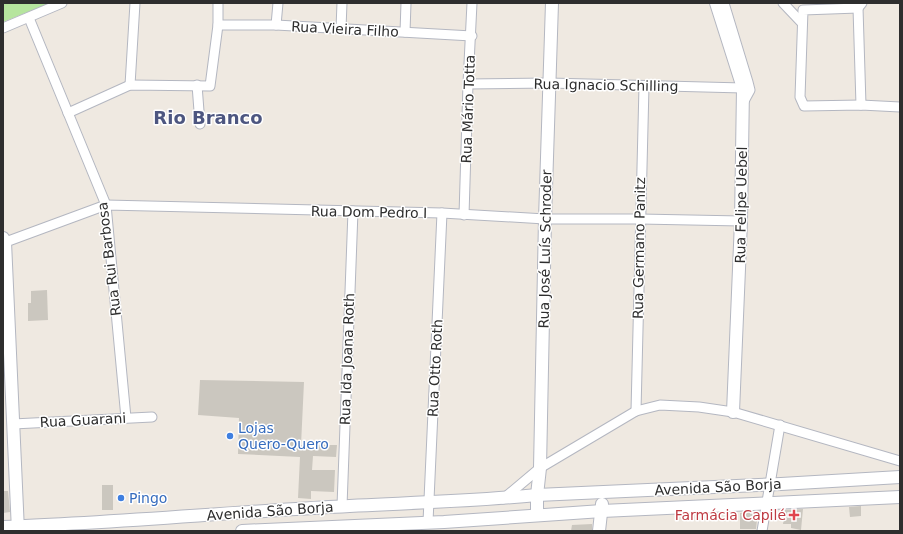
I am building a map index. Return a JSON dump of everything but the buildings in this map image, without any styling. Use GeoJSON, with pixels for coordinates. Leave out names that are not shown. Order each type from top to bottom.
{"type":"FeatureCollection","features":[{"type":"Feature","properties":{"kind":"main road","name":"Rua José Luís Schroder"},"geometry":{"type":"LineString","coordinates":[[537,495],[540,468],[545,219],[552,3]]}},
{"type":"Feature","properties":{"kind":"main road","name":"Rua Felipe Uebel"},"geometry":{"type":"LineString","coordinates":[[716,3],[743,88],[741,221],[733,412]]}},
{"type":"Feature","properties":{"kind":"main road"},"geometry":{"type":"LineString","coordinates":[[4,241],[18,528]]}},
{"type":"Feature","properties":{"kind":"main road","name":"Avenida São Borja"},"geometry":{"type":"LineString","coordinates":[[3,527],[18,528],[342,506],[503,499],[537,495],[602,493],[900,477]]}},
{"type":"Feature","properties":{"kind":"main road"},"geometry":{"type":"LineString","coordinates":[[599,531],[602,511],[602,493]]}},
{"type":"Feature","properties":{"kind":"main road"},"geometry":{"type":"LineString","coordinates":[[537,495],[537,515]]}},
{"type":"Feature","properties":{"kind":"main road","name":"Avenida São Borja"},"geometry":{"type":"LineString","coordinates":[[242,531],[428,522],[602,511],[900,497]]}},
{"type":"Feature","properties":{"kind":"street"},"geometry":{"type":"LineString","coordinates":[[3,28],[62,3]]}},
{"type":"Feature","properties":{"kind":"street"},"geometry":{"type":"LineString","coordinates":[[130,85],[136,3]]}},
{"type":"Feature","properties":{"kind":"street"},"geometry":{"type":"LineString","coordinates":[[68,113],[130,85],[210,86],[218,25],[218,3]]}},
{"type":"Feature","properties":{"kind":"street"},"geometry":{"type":"LineString","coordinates":[[276,25],[278,3]]}},
{"type":"Feature","properties":{"kind":"street"},"geometry":{"type":"LineString","coordinates":[[341,28],[342,3]]}},
{"type":"Feature","properties":{"kind":"street"},"geometry":{"type":"LineString","coordinates":[[405,32],[406,3]]}},
{"type":"Feature","properties":{"kind":"street","name":"Rua Mário Totta"},"geometry":{"type":"LineString","coordinates":[[464,215],[468,84],[472,36],[472,3]]}},
{"type":"Feature","properties":{"kind":"street"},"geometry":{"type":"LineString","coordinates":[[724,3],[750,90],[743,104]]}},
{"type":"Feature","properties":{"kind":"street"},"geometry":{"type":"LineString","coordinates":[[783,3],[802,23]]}},
{"type":"Feature","properties":{"kind":"street"},"geometry":{"type":"LineString","coordinates":[[861,105],[860,6],[803,10],[800,97],[804,106],[861,105],[900,107]]}},
{"type":"Feature","properties":{"kind":"street","name":"Rua Rui Barbosa"},"geometry":{"type":"LineString","coordinates":[[29,18],[106,205],[126,418]]}},
{"type":"Feature","properties":{"kind":"street","name":"Rua Vieira Filho"},"geometry":{"type":"LineString","coordinates":[[218,25],[276,25],[472,36]]}},
{"type":"Feature","properties":{"kind":"street","name":"Rua Ignacio Schilling"},"geometry":{"type":"LineString","coordinates":[[468,84],[550,83],[743,88]]}},
{"type":"Feature","properties":{"kind":"street"},"geometry":{"type":"LineString","coordinates":[[197,85],[200,124]]}},
{"type":"Feature","properties":{"kind":"street","name":"Rua Germano Panitz"},"geometry":{"type":"LineString","coordinates":[[636,411],[644,86]]}},
{"type":"Feature","properties":{"kind":"street","name":"Rua Dom Pedro I"},"geometry":{"type":"LineString","coordinates":[[4,241],[106,205],[442,213],[545,219],[741,221]]}},
{"type":"Feature","properties":{"kind":"street","name":"Rua Ida Joana Roth"},"geometry":{"type":"LineString","coordinates":[[342,506],[353,211]]}},
{"type":"Feature","properties":{"kind":"street","name":"Rua Otto Roth"},"geometry":{"type":"LineString","coordinates":[[428,522],[442,213]]}},
{"type":"Feature","properties":{"kind":"street"},"geometry":{"type":"LineString","coordinates":[[503,499],[540,468],[636,411],[660,405],[699,407],[733,412],[900,461]]}},
{"type":"Feature","properties":{"kind":"street","name":"Rua Guarani"},"geometry":{"type":"LineString","coordinates":[[13,424],[152,417]]}},
{"type":"Feature","properties":{"kind":"street"},"geometry":{"type":"LineString","coordinates":[[762,531],[780,425]]}},
{"type":"Feature","properties":{"kind":"green space"},"geometry":{"type":"Polygon","coordinates":[[[3,3],[50,3],[3,22],[3,3]]]}},
{"type":"Feature","properties":{"kind":"place","name":"Lojas Quero-Quero"},"geometry":{"type":"Point","coordinates":[230,436]}},
{"type":"Feature","properties":{"kind":"place","name":"Pingo"},"geometry":{"type":"Point","coordinates":[121,498]}},
{"type":"Feature","properties":{"kind":"place","name":"Farmácia Capilé"},"geometry":{"type":"Point","coordinates":[794,515]}},
{"type":"Feature","properties":{"kind":"district","name":"Rio Branco"},"geometry":{"type":"Point","coordinates":[208,117]}}]}
